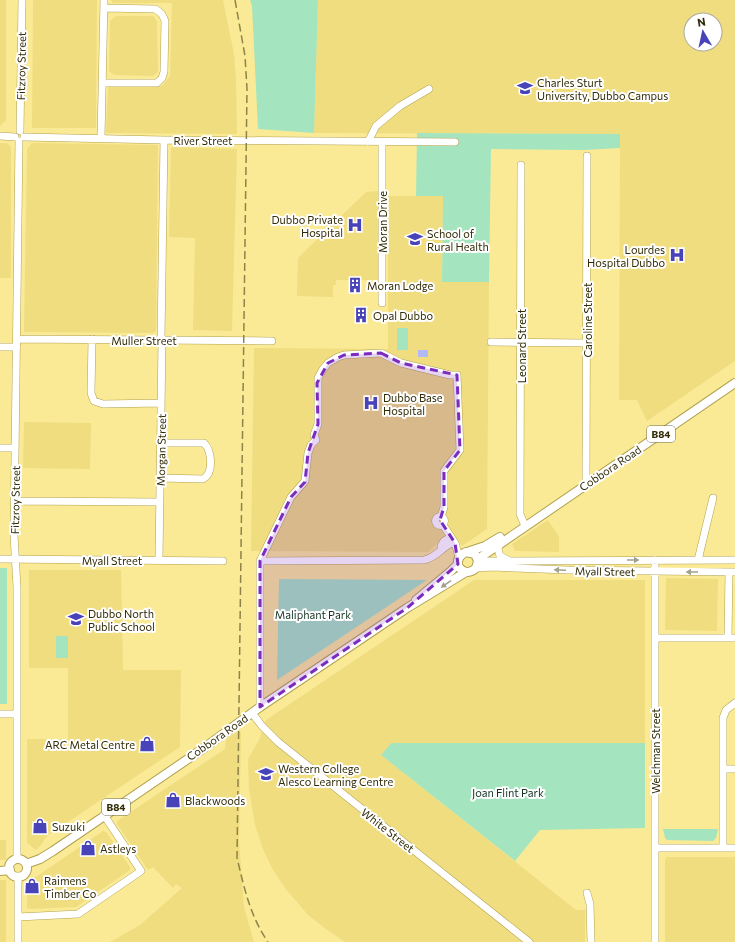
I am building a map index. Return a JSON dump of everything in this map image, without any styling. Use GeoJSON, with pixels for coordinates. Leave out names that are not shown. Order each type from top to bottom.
{"type":"FeatureCollection","features":[{"type":"Feature","properties":{"kind":"main road","name":"Cobbora Road"},"geometry":{"type":"LineString","coordinates":[[477,563],[500,543],[735,382]]}},
{"type":"Feature","properties":{"kind":"main road","name":"Cobbora Road"},"geometry":{"type":"LineString","coordinates":[[407,608],[426,590],[451,571],[462,556],[485,546],[517,528],[525,526]]}},
{"type":"Feature","properties":{"kind":"main road"},"geometry":{"type":"LineString","coordinates":[[466,572],[461,570],[462,556],[474,554],[477,563]]}},
{"type":"Feature","properties":{"kind":"main road","name":"B84"},"geometry":{"type":"LineString","coordinates":[[466,572],[472,572],[477,563]]}},
{"type":"Feature","properties":{"kind":"main road","name":"Cobbora Road"},"geometry":{"type":"LineString","coordinates":[[26,864],[40,859],[53,851],[204,748],[260,707],[407,608],[466,572]]}},
{"type":"Feature","properties":{"kind":"main road"},"geometry":{"type":"LineString","coordinates":[[17,859],[23,860],[26,864],[25,873],[23,875],[18,876],[12,874],[10,870],[11,863],[17,859]]}},
{"type":"Feature","properties":{"kind":"main road"},"geometry":{"type":"LineString","coordinates":[[0,871],[10,870]]}},
{"type":"Feature","properties":{"kind":"street","name":"Fitzroy Street"},"geometry":{"type":"LineString","coordinates":[[17,859],[17,587],[14,501],[22,0]]}},
{"type":"Feature","properties":{"kind":"street"},"geometry":{"type":"LineString","coordinates":[[101,138],[104,0]]}},
{"type":"Feature","properties":{"kind":"street"},"geometry":{"type":"LineString","coordinates":[[102,83],[156,83],[162,78],[164,72],[164,15],[155,9],[104,8]]}},
{"type":"Feature","properties":{"kind":"street"},"geometry":{"type":"LineString","coordinates":[[368,142],[376,126],[400,106],[429,89]]}},
{"type":"Feature","properties":{"kind":"street","name":"River Street"},"geometry":{"type":"LineString","coordinates":[[0,136],[164,140],[455,142]]}},
{"type":"Feature","properties":{"kind":"street","name":"Morgan Street"},"geometry":{"type":"LineString","coordinates":[[159,560],[164,140]]}},
{"type":"Feature","properties":{"kind":"street","name":"Moran Drive"},"geometry":{"type":"LineString","coordinates":[[382,142],[382,303]]}},
{"type":"Feature","properties":{"kind":"street","name":"Caroline Street"},"geometry":{"type":"LineString","coordinates":[[586,485],[587,156]]}},
{"type":"Feature","properties":{"kind":"street","name":"Leonard Street"},"geometry":{"type":"LineString","coordinates":[[521,165],[520,514],[525,526]]}},
{"type":"Feature","properties":{"kind":"street","name":"Muller Street"},"geometry":{"type":"LineString","coordinates":[[17,339],[272,340]]}},
{"type":"Feature","properties":{"kind":"street"},"geometry":{"type":"LineString","coordinates":[[92,339],[91,393],[94,401],[103,404],[161,403]]}},
{"type":"Feature","properties":{"kind":"street"},"geometry":{"type":"LineString","coordinates":[[491,342],[587,343]]}},
{"type":"Feature","properties":{"kind":"street"},"geometry":{"type":"LineString","coordinates":[[0,347],[17,347]]}},
{"type":"Feature","properties":{"kind":"street"},"geometry":{"type":"LineString","coordinates":[[260,707],[260,561],[291,496],[305,481],[308,453],[311,444],[316,440],[314,435],[318,426],[318,378],[323,369],[338,357],[344,355],[381,353],[400,363],[450,375],[457,375],[460,450],[444,471],[444,507],[441,517],[437,518],[436,523],[439,526],[442,525],[462,556]]}},
{"type":"Feature","properties":{"kind":"street"},"geometry":{"type":"LineString","coordinates":[[160,478],[202,479],[209,473],[210,460],[209,450],[204,443],[161,443]]}},
{"type":"Feature","properties":{"kind":"street"},"geometry":{"type":"LineString","coordinates":[[0,448],[15,448]]}},
{"type":"Feature","properties":{"kind":"street"},"geometry":{"type":"LineString","coordinates":[[698,560],[713,498]]}},
{"type":"Feature","properties":{"kind":"street"},"geometry":{"type":"LineString","coordinates":[[14,501],[160,502]]}},
{"type":"Feature","properties":{"kind":"street"},"geometry":{"type":"LineString","coordinates":[[260,561],[416,560],[435,551],[444,541],[453,541]]}},
{"type":"Feature","properties":{"kind":"street"},"geometry":{"type":"LineString","coordinates":[[500,543],[498,548],[500,556],[510,561]]}},
{"type":"Feature","properties":{"kind":"street","name":"Myall Street"},"geometry":{"type":"LineString","coordinates":[[0,559],[224,561]]}},
{"type":"Feature","properties":{"kind":"street","name":"Welchman Street"},"geometry":{"type":"LineString","coordinates":[[655,560],[655,942]]}},
{"type":"Feature","properties":{"kind":"street","name":"Myall Street"},"geometry":{"type":"LineString","coordinates":[[477,563],[510,561],[735,560]]}},
{"type":"Feature","properties":{"kind":"street","name":"Myall Street"},"geometry":{"type":"LineString","coordinates":[[477,563],[492,567],[655,572],[732,572]]}},
{"type":"Feature","properties":{"kind":"street"},"geometry":{"type":"LineString","coordinates":[[655,638],[732,638],[732,572]]}},
{"type":"Feature","properties":{"kind":"street"},"geometry":{"type":"LineString","coordinates":[[723,848],[724,714],[730,706],[735,703]]}},
{"type":"Feature","properties":{"kind":"street","name":"White Street"},"geometry":{"type":"LineString","coordinates":[[252,713],[262,726],[278,742],[529,942]]}},
{"type":"Feature","properties":{"kind":"street"},"geometry":{"type":"LineString","coordinates":[[0,714],[17,714]]}},
{"type":"Feature","properties":{"kind":"street"},"geometry":{"type":"LineString","coordinates":[[723,769],[735,769]]}},
{"type":"Feature","properties":{"kind":"street"},"geometry":{"type":"LineString","coordinates":[[18,917],[78,914],[141,871],[104,816]]}},
{"type":"Feature","properties":{"kind":"street"},"geometry":{"type":"LineString","coordinates":[[655,848],[735,848]]}},
{"type":"Feature","properties":{"kind":"street"},"geometry":{"type":"LineString","coordinates":[[18,876],[18,942]]}},
{"type":"Feature","properties":{"kind":"street"},"geometry":{"type":"LineString","coordinates":[[587,893],[590,904],[591,942]]}},
{"type":"Feature","properties":{"kind":"highlighted area"},"geometry":{"type":"Polygon","coordinates":[[[381,353],[401,363],[457,375],[460,450],[444,471],[444,507],[440,520],[455,543],[458,564],[407,608],[260,707],[260,561],[291,497],[305,482],[308,453],[318,424],[317,383],[328,363],[344,355],[381,353]]]}},
{"type":"Feature","properties":{"kind":"shaded area"},"geometry":{"type":"Polygon","coordinates":[[[0,0],[6,0],[6,120],[0,126],[0,0]]]}},
{"type":"Feature","properties":{"kind":"shaded area"},"geometry":{"type":"Polygon","coordinates":[[[33,0],[97,0],[96,128],[32,128],[33,0]]]}},
{"type":"Feature","properties":{"kind":"shaded area"},"geometry":{"type":"Polygon","coordinates":[[[111,0],[223,0],[234,54],[237,134],[106,133],[108,87],[162,86],[170,76],[172,3],[113,3],[111,0]]]}},
{"type":"Feature","properties":{"kind":"shaded area","name":"Charles Sturt University, Dubbo Campus"},"geometry":{"type":"Polygon","coordinates":[[[318,0],[735,0],[735,361],[647,421],[637,400],[619,400],[620,134],[314,133],[318,0]]]}},
{"type":"Feature","properties":{"kind":"shaded area"},"geometry":{"type":"Polygon","coordinates":[[[116,16],[153,16],[157,21],[158,72],[153,76],[114,75],[109,71],[110,21],[116,16]]]}},
{"type":"Feature","properties":{"kind":"shaded area"},"geometry":{"type":"Polygon","coordinates":[[[0,143],[7,143],[11,147],[11,278],[0,278],[0,143]]]}},
{"type":"Feature","properties":{"kind":"shaded area"},"geometry":{"type":"Polygon","coordinates":[[[32,143],[158,145],[156,331],[153,333],[24,332],[27,149],[32,143]]]}},
{"type":"Feature","properties":{"kind":"shaded area"},"geometry":{"type":"Polygon","coordinates":[[[171,147],[237,149],[232,331],[193,330],[195,238],[169,237],[171,147]]]}},
{"type":"Feature","properties":{"kind":"shaded area","name":"Dubbo Private Hospital"},"geometry":{"type":"Polygon","coordinates":[[[378,191],[378,280],[336,280],[336,285],[333,285],[333,297],[297,296],[298,258],[366,192],[378,191]]]}},
{"type":"Feature","properties":{"kind":"shaded area","name":"Dubbo Base Hospital"},"geometry":{"type":"Polygon","coordinates":[[[388,196],[443,196],[442,281],[489,282],[487,529],[462,546],[449,532],[428,552],[251,551],[254,348],[388,349],[388,196]]]}},
{"type":"Feature","properties":{"kind":"shaded area"},"geometry":{"type":"Polygon","coordinates":[[[24,422],[91,423],[90,469],[23,468],[24,422]]]}},
{"type":"Feature","properties":{"kind":"shaded area"},"geometry":{"type":"Polygon","coordinates":[[[548,520],[559,537],[559,552],[515,551],[512,544],[548,520]]]}},
{"type":"Feature","properties":{"kind":"shaded area"},"geometry":{"type":"Polygon","coordinates":[[[29,570],[121,570],[123,670],[181,670],[180,747],[47,836],[36,850],[27,843],[27,739],[68,739],[68,668],[29,668],[29,570]]]}},
{"type":"Feature","properties":{"kind":"shaded area"},"geometry":{"type":"Polygon","coordinates":[[[666,578],[718,579],[717,631],[665,630],[666,578]]]}},
{"type":"Feature","properties":{"kind":"shaded area"},"geometry":{"type":"Polygon","coordinates":[[[474,580],[645,580],[645,743],[391,743],[381,755],[576,910],[585,910],[585,942],[345,942],[308,915],[285,888],[273,870],[263,849],[255,825],[249,789],[248,759],[259,740],[266,720],[474,580]]]}},
{"type":"Feature","properties":{"kind":"shaded area"},"geometry":{"type":"Polygon","coordinates":[[[241,732],[239,841],[244,907],[254,942],[110,942],[140,925],[182,888],[176,884],[173,888],[153,867],[148,870],[117,824],[117,821],[225,749],[226,737],[232,733],[241,732]]]}},
{"type":"Feature","properties":{"kind":"shaded area"},"geometry":{"type":"Polygon","coordinates":[[[103,831],[106,832],[130,867],[130,870],[76,907],[27,908],[27,883],[103,831]]]}},
{"type":"Feature","properties":{"kind":"shaded area"},"geometry":{"type":"Polygon","coordinates":[[[0,840],[6,840],[6,860],[0,860],[0,840]]]}},
{"type":"Feature","properties":{"kind":"shaded area"},"geometry":{"type":"Polygon","coordinates":[[[667,857],[735,857],[735,942],[665,942],[665,860],[667,857]]]}},
{"type":"Feature","properties":{"kind":"shaded area"},"geometry":{"type":"Polygon","coordinates":[[[0,880],[6,880],[6,942],[0,942],[0,880]]]}},
{"type":"Feature","properties":{"kind":"green space"},"geometry":{"type":"Polygon","coordinates":[[[250,0],[318,0],[314,133],[258,129],[252,6],[250,0]]]}},
{"type":"Feature","properties":{"kind":"green space"},"geometry":{"type":"Polygon","coordinates":[[[417,133],[620,134],[620,148],[584,150],[491,149],[489,282],[442,282],[443,196],[416,196],[417,133]]]}},
{"type":"Feature","properties":{"kind":"green space"},"geometry":{"type":"Polygon","coordinates":[[[397,328],[408,328],[408,350],[397,350],[397,328]]]}},
{"type":"Feature","properties":{"kind":"green space"},"geometry":{"type":"Polygon","coordinates":[[[0,568],[7,568],[7,704],[0,704],[0,568]]]}},
{"type":"Feature","properties":{"kind":"green space","name":"Maliphant Park"},"geometry":{"type":"Polygon","coordinates":[[[279,579],[427,580],[277,680],[279,579]]]}},
{"type":"Feature","properties":{"kind":"green space"},"geometry":{"type":"Polygon","coordinates":[[[56,636],[68,636],[68,658],[56,658],[56,636]]]}},
{"type":"Feature","properties":{"kind":"green space","name":"Joan Flint Park"},"geometry":{"type":"Polygon","coordinates":[[[391,743],[645,743],[645,828],[540,830],[515,861],[381,755],[391,743]]]}},
{"type":"Feature","properties":{"kind":"green space"},"geometry":{"type":"Polygon","coordinates":[[[663,829],[718,829],[716,838],[713,841],[667,840],[663,829]]]}},
{"type":"Feature","properties":{"kind":"water"},"geometry":{"type":"Polygon","coordinates":[[[418,350],[428,350],[428,357],[418,357],[418,350]]]}},
{"type":"Feature","properties":{"kind":"railway"},"geometry":{"type":"LineString","coordinates":[[235,0],[245,56],[247,89],[237,858],[252,912],[268,942]]}},
{"type":"Feature","properties":{"kind":"place","name":"Charles Sturt University, Dubbo Campus"},"geometry":{"type":"Point","coordinates":[525,88]}},
{"type":"Feature","properties":{"kind":"place","name":"Dubbo Private Hospital"},"geometry":{"type":"Point","coordinates":[355,225]}},
{"type":"Feature","properties":{"kind":"place","name":"School of Rural Health"},"geometry":{"type":"Point","coordinates":[415,239]}},
{"type":"Feature","properties":{"kind":"place","name":"Lourdes Hospital Dubbo"},"geometry":{"type":"Point","coordinates":[677,255]}},
{"type":"Feature","properties":{"kind":"place","name":"Moran Lodge"},"geometry":{"type":"Point","coordinates":[355,285]}},
{"type":"Feature","properties":{"kind":"place","name":"Opal Dubbo"},"geometry":{"type":"Point","coordinates":[361,315]}},
{"type":"Feature","properties":{"kind":"place","name":"Dubbo Base Hospital"},"geometry":{"type":"Point","coordinates":[371,403]}},
{"type":"Feature","properties":{"kind":"place","name":"Dubbo North Public School"},"geometry":{"type":"Point","coordinates":[76,619]}},
{"type":"Feature","properties":{"kind":"place","name":"ARC Metal Centre"},"geometry":{"type":"Point","coordinates":[147,744]}},
{"type":"Feature","properties":{"kind":"place","name":"Western College Alesco Learning Centre"},"geometry":{"type":"Point","coordinates":[266,774]}},
{"type":"Feature","properties":{"kind":"place","name":"Blackwoods"},"geometry":{"type":"Point","coordinates":[173,800]}},
{"type":"Feature","properties":{"kind":"place","name":"Suzuki"},"geometry":{"type":"Point","coordinates":[40,826]}},
{"type":"Feature","properties":{"kind":"place","name":"Astleys"},"geometry":{"type":"Point","coordinates":[88,848]}},
{"type":"Feature","properties":{"kind":"place","name":"Raimens Timber Co"},"geometry":{"type":"Point","coordinates":[32,886]}}]}
